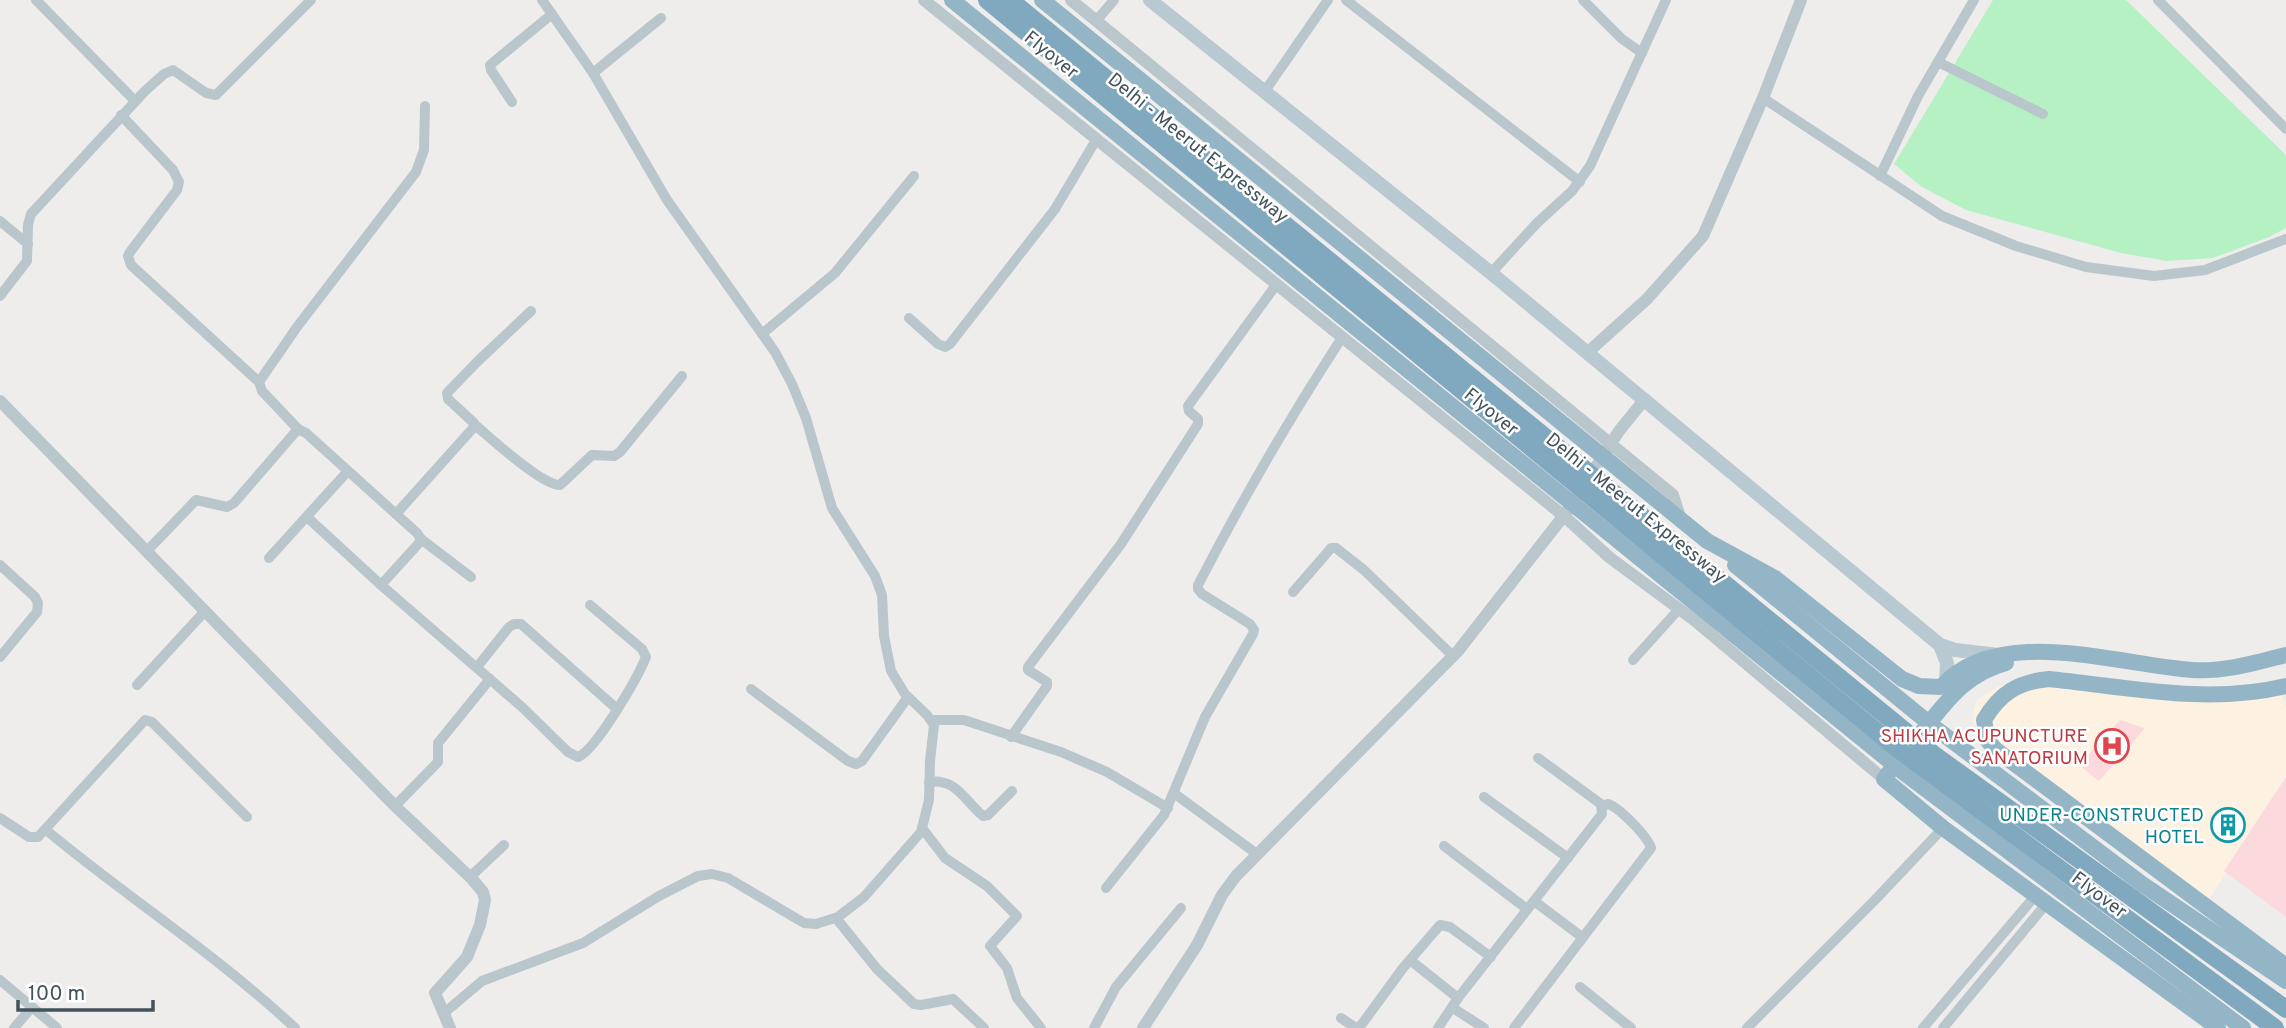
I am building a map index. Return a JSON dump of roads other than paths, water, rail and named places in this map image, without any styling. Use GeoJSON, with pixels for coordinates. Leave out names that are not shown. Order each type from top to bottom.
{"type":"FeatureCollection","features":[{"type":"Feature","properties":{"kind":"highway","name":"Flyover"},"geometry":{"type":"LineString","coordinates":[[952,0],[1903,772],[2243,1028]]}},
{"type":"Feature","properties":{"kind":"highway","name":"Delhi - Meerut Expressway"},"geometry":{"type":"LineString","coordinates":[[987,0],[1215,177],[1910,747],[2275,1028]]}},
{"type":"Feature","properties":{"kind":"highway","name":"Delhi - Meerut Expressway"},"geometry":{"type":"LineString","coordinates":[[1010,0],[1170,141]]}},
{"type":"Feature","properties":{"kind":"highway","name":"Flyover"},"geometry":{"type":"LineString","coordinates":[[1042,0],[1925,720],[2142,884],[2286,981]]}},
{"type":"Feature","properties":{"kind":"highway"},"geometry":{"type":"LineString","coordinates":[[1707,541],[1775,578],[1902,679],[1919,686],[1944,685],[1954,673],[1966,666],[2048,653],[2091,655],[2191,670],[2215,670],[2286,655]]}},
{"type":"Feature","properties":{"kind":"highway"},"geometry":{"type":"LineString","coordinates":[[2086,682],[2067,675],[2066,663],[2072,657],[2091,655]]}},
{"type":"Feature","properties":{"kind":"highway"},"geometry":{"type":"LineString","coordinates":[[1999,660],[1957,689],[1884,779],[1943,828],[2218,1028]]}},
{"type":"Feature","properties":{"kind":"highway"},"geometry":{"type":"LineString","coordinates":[[2286,686],[2232,696],[2205,696],[2086,682],[2049,679],[2028,681],[1993,705],[1984,720],[1988,741],[1996,750],[2286,966]]}},
{"type":"Feature","properties":{"kind":"highway","name":"Delhi - Meerut Expressway"},"geometry":{"type":"LineString","coordinates":[[1910,747],[2286,1009]]}},
{"type":"Feature","properties":{"kind":"main road"},"geometry":{"type":"LineString","coordinates":[[1150,0],[1491,273],[1940,645],[1999,660]]}},
{"type":"Feature","properties":{"kind":"main road"},"geometry":{"type":"LineString","coordinates":[[1940,645],[1947,663],[1944,685]]}},
{"type":"Feature","properties":{"kind":"street"},"geometry":{"type":"LineString","coordinates":[[37,0],[135,101]]}},
{"type":"Feature","properties":{"kind":"street"},"geometry":{"type":"LineString","coordinates":[[0,296],[26,265],[31,214],[135,101],[164,74],[173,71],[211,95],[216,95],[311,0]]}},
{"type":"Feature","properties":{"kind":"street"},"geometry":{"type":"LineString","coordinates":[[443,1014],[482,981],[583,943],[659,896],[698,876],[712,874],[728,878],[804,923],[816,924],[836,918],[864,897],[922,828],[929,800],[935,730],[933,720],[896,682],[884,636],[882,595],[875,576],[832,508],[801,407],[775,352],[667,200],[593,74],[542,0]]}},
{"type":"Feature","properties":{"kind":"street"},"geometry":{"type":"LineString","coordinates":[[923,0],[1563,516],[1609,557],[1679,609],[1884,779]]}},
{"type":"Feature","properties":{"kind":"street"},"geometry":{"type":"LineString","coordinates":[[1070,0],[1605,437],[1673,495],[1681,520]]}},
{"type":"Feature","properties":{"kind":"street"},"geometry":{"type":"LineString","coordinates":[[1096,21],[1114,0]]}},
{"type":"Feature","properties":{"kind":"street"},"geometry":{"type":"LineString","coordinates":[[1265,91],[1328,0]]}},
{"type":"Feature","properties":{"kind":"street"},"geometry":{"type":"LineString","coordinates":[[1346,0],[1580,182]]}},
{"type":"Feature","properties":{"kind":"street"},"geometry":{"type":"LineString","coordinates":[[1583,0],[1622,39],[1642,53]]}},
{"type":"Feature","properties":{"kind":"street"},"geometry":{"type":"LineString","coordinates":[[1491,273],[1580,182],[1598,151],[1666,0]]}},
{"type":"Feature","properties":{"kind":"street"},"geometry":{"type":"LineString","coordinates":[[1587,353],[1647,299],[1695,247],[1708,226],[1763,99],[1801,0]]}},
{"type":"Feature","properties":{"kind":"street"},"geometry":{"type":"LineString","coordinates":[[1880,176],[1919,96],[1974,0]]}},
{"type":"Feature","properties":{"kind":"street"},"geometry":{"type":"LineString","coordinates":[[2158,0],[2286,129]]}},
{"type":"Feature","properties":{"kind":"street"},"geometry":{"type":"LineString","coordinates":[[512,102],[491,70],[491,65],[552,14]]}},
{"type":"Feature","properties":{"kind":"street"},"geometry":{"type":"LineString","coordinates":[[593,74],[661,18]]}},
{"type":"Feature","properties":{"kind":"street"},"geometry":{"type":"LineString","coordinates":[[1938,62],[2043,114]]}},
{"type":"Feature","properties":{"kind":"street"},"geometry":{"type":"LineString","coordinates":[[1763,99],[1942,216],[2016,246],[2086,267],[2154,276],[2205,270],[2286,239]]}},
{"type":"Feature","properties":{"kind":"street"},"geometry":{"type":"LineString","coordinates":[[258,383],[297,327],[416,172],[424,150],[425,106]]}},
{"type":"Feature","properties":{"kind":"street"},"geometry":{"type":"LineString","coordinates":[[1152,185],[1210,114]]}},
{"type":"Feature","properties":{"kind":"street"},"geometry":{"type":"LineString","coordinates":[[121,115],[173,170],[178,181],[177,190],[130,252],[131,265],[258,383],[262,391],[298,429],[306,433],[421,539],[471,578]]}},
{"type":"Feature","properties":{"kind":"street"},"geometry":{"type":"LineString","coordinates":[[1173,202],[1231,131]]}},
{"type":"Feature","properties":{"kind":"street"},"geometry":{"type":"LineString","coordinates":[[909,318],[938,344],[945,347],[950,344],[1055,209],[1096,140]]}},
{"type":"Feature","properties":{"kind":"street"},"geometry":{"type":"LineString","coordinates":[[762,334],[835,272],[914,176]]}},
{"type":"Feature","properties":{"kind":"street"},"geometry":{"type":"LineString","coordinates":[[0,221],[28,244]]}},
{"type":"Feature","properties":{"kind":"street"},"geometry":{"type":"LineString","coordinates":[[1011,737],[1047,686],[1047,682],[1028,670],[1028,667],[1121,544],[1198,424],[1198,419],[1189,411],[1188,406],[1276,285]]}},
{"type":"Feature","properties":{"kind":"street"},"geometry":{"type":"LineString","coordinates":[[531,312],[478,360],[447,393],[448,398],[475,425],[551,484],[559,485],[592,456],[614,456],[620,452],[682,376]]}},
{"type":"Feature","properties":{"kind":"street"},"geometry":{"type":"LineString","coordinates":[[1106,888],[1150,835],[1168,808],[1205,717],[1254,630],[1250,624],[1202,594],[1198,585],[1263,464],[1341,339]]}},
{"type":"Feature","properties":{"kind":"street"},"geometry":{"type":"LineString","coordinates":[[1143,1028],[1197,945],[1227,887],[1257,853],[1453,656],[1563,516],[1619,430],[1645,399]]}},
{"type":"Feature","properties":{"kind":"street"},"geometry":{"type":"LineString","coordinates":[[0,401],[395,806],[483,892],[485,904],[480,925],[467,957],[435,993],[450,1028]]}},
{"type":"Feature","properties":{"kind":"street"},"geometry":{"type":"LineString","coordinates":[[396,514],[475,425]]}},
{"type":"Feature","properties":{"kind":"street"},"geometry":{"type":"LineString","coordinates":[[146,552],[196,500],[227,506],[234,503],[298,429]]}},
{"type":"Feature","properties":{"kind":"street"},"geometry":{"type":"LineString","coordinates":[[269,558],[347,472]]}},
{"type":"Feature","properties":{"kind":"street"},"geometry":{"type":"LineString","coordinates":[[307,517],[477,667],[568,752],[578,757],[586,753],[617,709],[646,657],[645,653],[590,605]]}},
{"type":"Feature","properties":{"kind":"street"},"geometry":{"type":"LineString","coordinates":[[381,585],[421,539]]}},
{"type":"Feature","properties":{"kind":"street"},"geometry":{"type":"LineString","coordinates":[[1293,592],[1326,554],[1336,548],[1364,570],[1453,656]]}},
{"type":"Feature","properties":{"kind":"street"},"geometry":{"type":"LineString","coordinates":[[0,564],[38,603],[37,612],[0,657]]}},
{"type":"Feature","properties":{"kind":"street"},"geometry":{"type":"LineString","coordinates":[[1633,660],[1679,609]]}},
{"type":"Feature","properties":{"kind":"street"},"geometry":{"type":"LineString","coordinates":[[137,685],[205,611]]}},
{"type":"Feature","properties":{"kind":"street"},"geometry":{"type":"LineString","coordinates":[[477,667],[509,627],[522,624],[617,709]]}},
{"type":"Feature","properties":{"kind":"street"},"geometry":{"type":"LineString","coordinates":[[395,806],[438,762],[438,743],[490,679]]}},
{"type":"Feature","properties":{"kind":"street"},"geometry":{"type":"LineString","coordinates":[[751,689],[848,761],[856,764],[862,761],[908,697]]}},
{"type":"Feature","properties":{"kind":"street"},"geometry":{"type":"LineString","coordinates":[[933,720],[964,719],[1061,752],[1096,767],[1168,808]]}},
{"type":"Feature","properties":{"kind":"street"},"geometry":{"type":"LineString","coordinates":[[0,818],[29,837],[38,837],[145,720],[152,722],[165,734],[247,817]]}},
{"type":"Feature","properties":{"kind":"street"},"geometry":{"type":"LineString","coordinates":[[1538,758],[1602,806]]}},
{"type":"Feature","properties":{"kind":"street"},"geometry":{"type":"LineString","coordinates":[[929,782],[940,780],[950,784],[983,816],[988,815],[1012,791]]}},
{"type":"Feature","properties":{"kind":"street"},"geometry":{"type":"LineString","coordinates":[[1175,793],[1257,853]]}},
{"type":"Feature","properties":{"kind":"street"},"geometry":{"type":"LineString","coordinates":[[1484,797],[1568,858]]}},
{"type":"Feature","properties":{"kind":"street"},"geometry":{"type":"LineString","coordinates":[[1514,1028],[1651,848],[1650,842],[1615,807],[1608,804],[1602,806]]}},
{"type":"Feature","properties":{"kind":"street"},"geometry":{"type":"LineString","coordinates":[[1438,1028],[1602,814],[1602,806]]}},
{"type":"Feature","properties":{"kind":"street"},"geometry":{"type":"LineString","coordinates":[[922,828],[945,858],[980,881],[1017,916],[990,946],[1007,968],[1017,998],[1041,1028]]}},
{"type":"Feature","properties":{"kind":"street"},"geometry":{"type":"LineString","coordinates":[[1747,1028],[1943,828]]}},
{"type":"Feature","properties":{"kind":"street"},"geometry":{"type":"LineString","coordinates":[[46,830],[107,881],[199,945],[295,1028]]}},
{"type":"Feature","properties":{"kind":"street"},"geometry":{"type":"LineString","coordinates":[[470,877],[504,845]]}},
{"type":"Feature","properties":{"kind":"street"},"geometry":{"type":"LineString","coordinates":[[1444,846],[1582,937]]}},
{"type":"Feature","properties":{"kind":"street"},"geometry":{"type":"LineString","coordinates":[[1923,1028],[1966,977],[2041,900]]}},
{"type":"Feature","properties":{"kind":"street"},"geometry":{"type":"LineString","coordinates":[[1943,1028],[2041,900]]}},
{"type":"Feature","properties":{"kind":"street"},"geometry":{"type":"LineString","coordinates":[[1094,1028],[1116,987],[1181,908]]}},
{"type":"Feature","properties":{"kind":"street"},"geometry":{"type":"LineString","coordinates":[[836,918],[877,969],[914,1004],[953,999],[984,1028]]}},
{"type":"Feature","properties":{"kind":"street"},"geometry":{"type":"LineString","coordinates":[[1341,1018],[1358,1028],[1435,929],[1445,924],[1490,957]]}},
{"type":"Feature","properties":{"kind":"street"},"geometry":{"type":"LineString","coordinates":[[1410,960],[1484,1028]]}},
{"type":"Feature","properties":{"kind":"street"},"geometry":{"type":"LineString","coordinates":[[1966,977],[1977,987]]}},
{"type":"Feature","properties":{"kind":"street"},"geometry":{"type":"LineString","coordinates":[[0,980],[57,1028]]}},
{"type":"Feature","properties":{"kind":"street"},"geometry":{"type":"LineString","coordinates":[[1580,986],[1631,1028]]}},
{"type":"Feature","properties":{"kind":"street"},"geometry":{"type":"LineString","coordinates":[[14,1028],[32,1007]]}},
{"type":"Feature","properties":{"kind":"place","name":"SHIKHA ACUPUNCTURE SANATORIUM"},"geometry":{"type":"Point","coordinates":[2112,746]}},
{"type":"Feature","properties":{"kind":"place","name":"UNDER-CONSTRUCTED HOTEL"},"geometry":{"type":"Point","coordinates":[2228,825]}}]}
